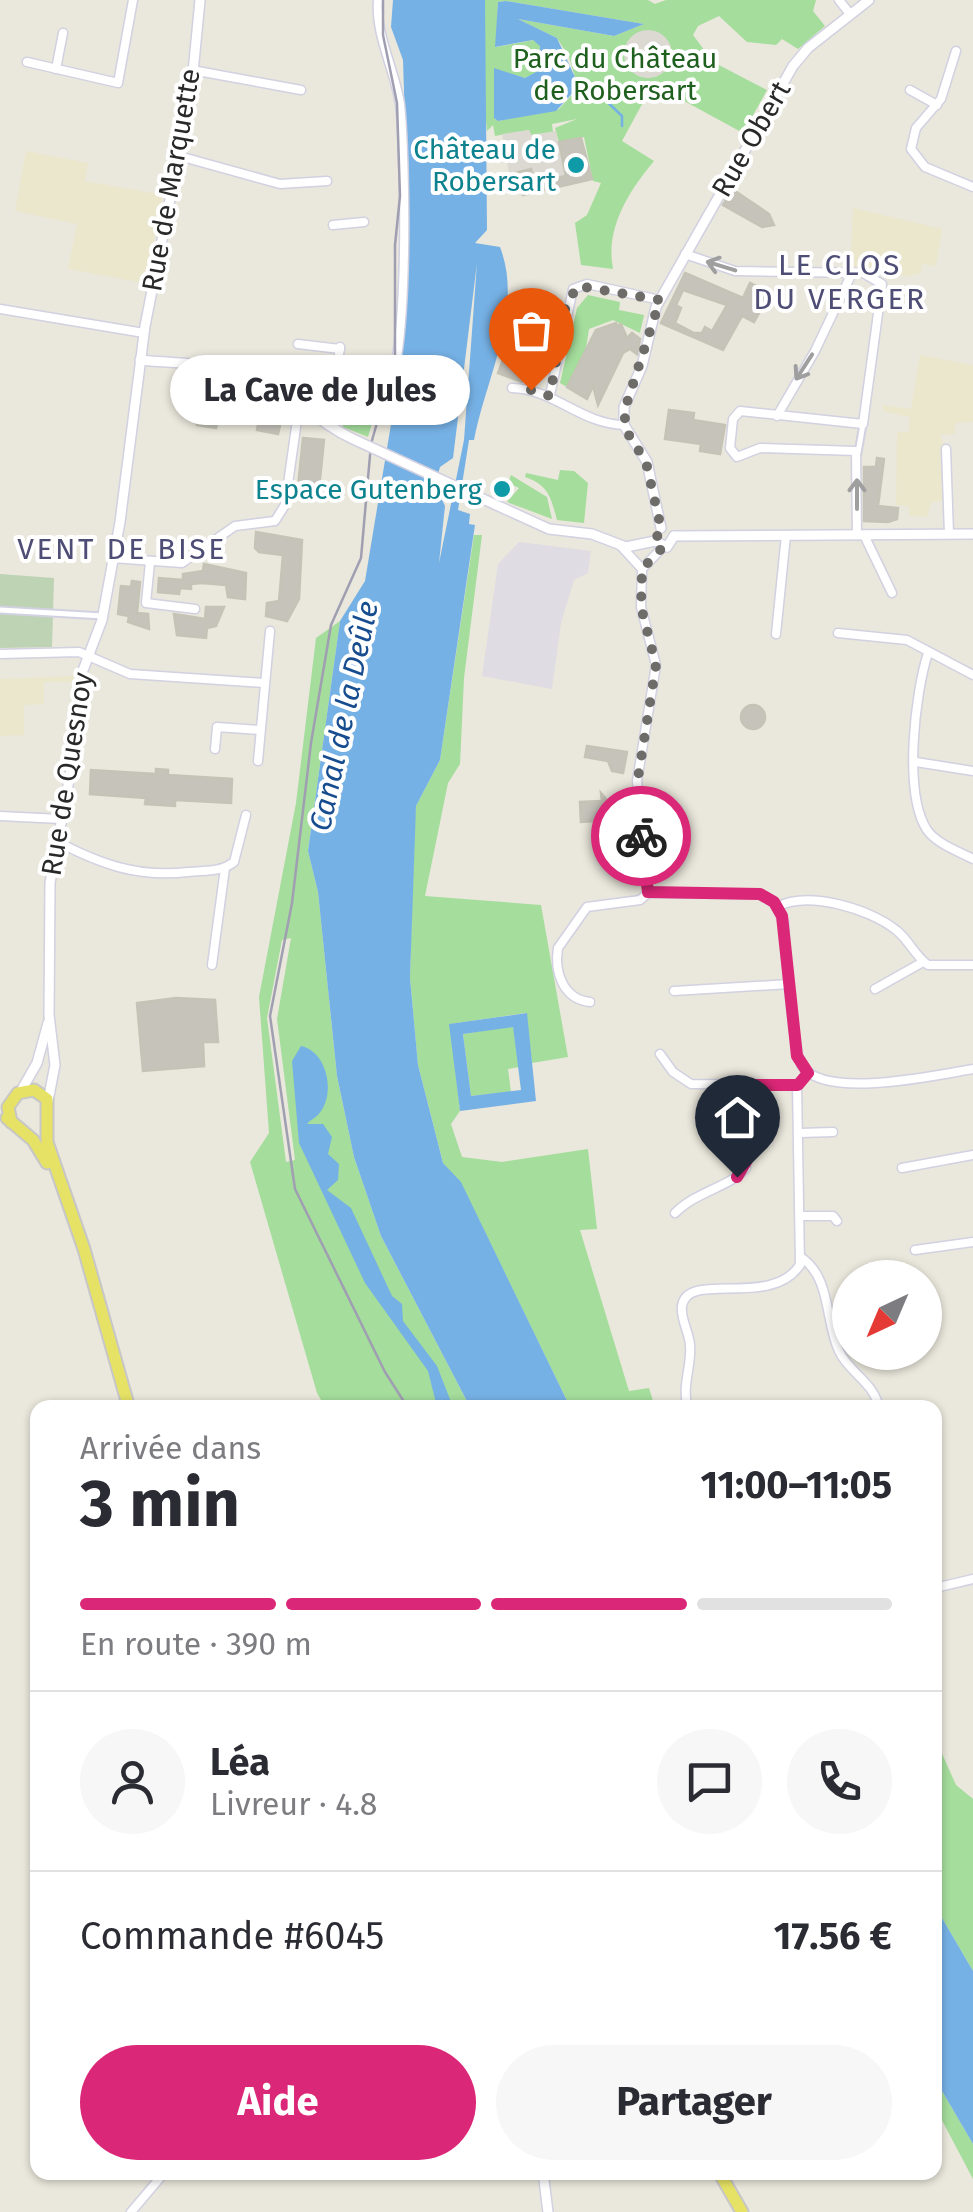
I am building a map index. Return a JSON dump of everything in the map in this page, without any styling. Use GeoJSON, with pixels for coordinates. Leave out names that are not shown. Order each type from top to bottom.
{"type":"FeatureCollection","features":[{"type":"Feature","properties":{"kind":"main road"},"geometry":{"type":"LineString","coordinates":[[0,1098],[38,1091],[48,1100],[48,1150],[75,1225],[127,1400]]}},
{"type":"Feature","properties":{"kind":"main road"},"geometry":{"type":"LineString","coordinates":[[11,1122],[8,1108],[17,1093]]}},
{"type":"Feature","properties":{"kind":"main road"},"geometry":{"type":"LineString","coordinates":[[0,1112],[37,1144],[75,1225]]}},
{"type":"Feature","properties":{"kind":"main road"},"geometry":{"type":"LineString","coordinates":[[24,1131],[36,1130],[46,1123]]}},
{"type":"Feature","properties":{"kind":"main road"},"geometry":{"type":"LineString","coordinates":[[724,2180],[742,2212]]}},
{"type":"Feature","properties":{"kind":"street"},"geometry":{"type":"LineString","coordinates":[[27,62],[118,82],[133,0]]}},
{"type":"Feature","properties":{"kind":"street","name":"Rue de Marquette"},"geometry":{"type":"LineString","coordinates":[[140,360],[179,156],[200,0]]}},
{"type":"Feature","properties":{"kind":"street"},"geometry":{"type":"LineString","coordinates":[[112,558],[182,563],[235,526],[270,523],[280,518],[286,505],[299,406],[310,398],[334,392],[383,398],[394,374],[404,214],[399,102],[378,19],[378,0]]}},
{"type":"Feature","properties":{"kind":"street"},"geometry":{"type":"LineString","coordinates":[[839,0],[850,14]]}},
{"type":"Feature","properties":{"kind":"street","name":"Rue Obert"},"geometry":{"type":"LineString","coordinates":[[624,426],[624,408],[642,366],[660,300],[793,66],[869,0]]}},
{"type":"Feature","properties":{"kind":"street"},"geometry":{"type":"LineString","coordinates":[[56,69],[63,33]]}},
{"type":"Feature","properties":{"kind":"street"},"geometry":{"type":"LineString","coordinates":[[956,51],[937,105],[913,135],[912,154],[925,167],[973,187]]}},
{"type":"Feature","properties":{"kind":"street"},"geometry":{"type":"LineString","coordinates":[[192,70],[301,90]]}},
{"type":"Feature","properties":{"kind":"street"},"geometry":{"type":"LineString","coordinates":[[910,90],[937,105]]}},
{"type":"Feature","properties":{"kind":"street"},"geometry":{"type":"LineString","coordinates":[[179,156],[280,184],[327,182]]}},
{"type":"Feature","properties":{"kind":"street"},"geometry":{"type":"LineString","coordinates":[[333,225],[364,222]]}},
{"type":"Feature","properties":{"kind":"street"},"geometry":{"type":"LineString","coordinates":[[685,254],[735,271],[874,276],[884,291],[858,453],[860,535],[892,593]]}},
{"type":"Feature","properties":{"kind":"street"},"geometry":{"type":"LineString","coordinates":[[777,416],[852,273]]}},
{"type":"Feature","properties":{"kind":"street"},"geometry":{"type":"LineString","coordinates":[[549,392],[574,289],[587,284],[660,300]]}},
{"type":"Feature","properties":{"kind":"street"},"geometry":{"type":"LineString","coordinates":[[0,309],[144,333]]}},
{"type":"Feature","properties":{"kind":"street"},"geometry":{"type":"LineString","coordinates":[[298,344],[340,348],[334,392]]}},
{"type":"Feature","properties":{"kind":"street"},"geometry":{"type":"LineString","coordinates":[[140,360],[287,380],[310,398]]}},
{"type":"Feature","properties":{"kind":"street","name":"Rue de Quesnoy"},"geometry":{"type":"LineString","coordinates":[[48,1100],[55,1065],[49,1016],[48,892],[88,653],[103,616],[140,360]]}},
{"type":"Feature","properties":{"kind":"street"},"geometry":{"type":"LineString","coordinates":[[251,375],[278,388],[323,424],[549,529],[592,534],[634,548],[671,546],[674,536]]}},
{"type":"Feature","properties":{"kind":"street"},"geometry":{"type":"LineString","coordinates":[[512,388],[549,392],[590,419],[624,426],[643,453],[661,528],[659,544],[642,569],[641,607],[656,665],[637,781],[648,892]]}},
{"type":"Feature","properties":{"kind":"street"},"geometry":{"type":"LineString","coordinates":[[858,453],[760,448],[746,456],[734,454],[730,448],[736,413],[862,424]]}},
{"type":"Feature","properties":{"kind":"street"},"geometry":{"type":"LineString","coordinates":[[946,449],[949,534]]}},
{"type":"Feature","properties":{"kind":"street"},"geometry":{"type":"LineString","coordinates":[[661,528],[674,536],[973,534]]}},
{"type":"Feature","properties":{"kind":"street"},"geometry":{"type":"LineString","coordinates":[[776,634],[786,535]]}},
{"type":"Feature","properties":{"kind":"street"},"geometry":{"type":"LineString","coordinates":[[620,545],[642,569]]}},
{"type":"Feature","properties":{"kind":"street"},"geometry":{"type":"LineString","coordinates":[[150,562],[146,602],[195,608]]}},
{"type":"Feature","properties":{"kind":"street"},"geometry":{"type":"LineString","coordinates":[[0,610],[103,616]]}},
{"type":"Feature","properties":{"kind":"street"},"geometry":{"type":"LineString","coordinates":[[258,762],[270,631]]}},
{"type":"Feature","properties":{"kind":"street"},"geometry":{"type":"LineString","coordinates":[[838,633],[907,640],[973,674]]}},
{"type":"Feature","properties":{"kind":"street"},"geometry":{"type":"LineString","coordinates":[[0,654],[88,653],[136,675],[264,683]]}},
{"type":"Feature","properties":{"kind":"street"},"geometry":{"type":"LineString","coordinates":[[928,653],[918,701],[918,806],[927,829],[973,859]]}},
{"type":"Feature","properties":{"kind":"street"},"geometry":{"type":"LineString","coordinates":[[215,749],[217,727],[260,730]]}},
{"type":"Feature","properties":{"kind":"street"},"geometry":{"type":"LineString","coordinates":[[916,762],[973,770]]}},
{"type":"Feature","properties":{"kind":"street"},"geometry":{"type":"LineString","coordinates":[[0,816],[60,818]]}},
{"type":"Feature","properties":{"kind":"street"},"geometry":{"type":"LineString","coordinates":[[212,965],[225,868],[237,855],[246,816]]}},
{"type":"Feature","properties":{"kind":"street"},"geometry":{"type":"LineString","coordinates":[[56,841],[89,859],[137,872],[172,874],[225,868]]}},
{"type":"Feature","properties":{"kind":"street"},"geometry":{"type":"LineString","coordinates":[[590,1002],[572,997],[563,985],[558,948],[588,908],[640,900],[648,892],[755,894],[778,906],[784,922],[797,1056],[808,1073],[826,1082],[881,1082],[973,1069]]}},
{"type":"Feature","properties":{"kind":"street"},"geometry":{"type":"LineString","coordinates":[[778,906],[806,898],[839,906],[897,930],[923,962],[942,969],[973,966]]}},
{"type":"Feature","properties":{"kind":"street"},"geometry":{"type":"LineString","coordinates":[[874,989],[923,962]]}},
{"type":"Feature","properties":{"kind":"street"},"geometry":{"type":"LineString","coordinates":[[674,991],[790,984]]}},
{"type":"Feature","properties":{"kind":"street","name":"Rue de Quesnoy"},"geometry":{"type":"LineString","coordinates":[[17,1093],[41,1053],[49,1016]]}},
{"type":"Feature","properties":{"kind":"street"},"geometry":{"type":"LineString","coordinates":[[658,1056],[691,1084],[798,1085]]}},
{"type":"Feature","properties":{"kind":"street"},"geometry":{"type":"LineString","coordinates":[[686,1400],[690,1352],[682,1312],[684,1299],[702,1288],[781,1285],[794,1274],[802,1258],[798,1085],[808,1073]]}},
{"type":"Feature","properties":{"kind":"street"},"geometry":{"type":"LineString","coordinates":[[675,1213],[697,1193],[737,1177],[746,1168],[740,1085]]}},
{"type":"Feature","properties":{"kind":"street"},"geometry":{"type":"LineString","coordinates":[[800,1132],[832,1132]]}},
{"type":"Feature","properties":{"kind":"street"},"geometry":{"type":"LineString","coordinates":[[902,1168],[973,1155]]}},
{"type":"Feature","properties":{"kind":"street"},"geometry":{"type":"LineString","coordinates":[[802,1216],[833,1216],[837,1221]]}},
{"type":"Feature","properties":{"kind":"street"},"geometry":{"type":"LineString","coordinates":[[915,1250],[973,1242]]}},
{"type":"Feature","properties":{"kind":"street"},"geometry":{"type":"LineString","coordinates":[[802,1258],[818,1273],[840,1354],[871,1387],[876,1400]]}},
{"type":"Feature","properties":{"kind":"street"},"geometry":{"type":"LineString","coordinates":[[942,1586],[973,1578]]}},
{"type":"Feature","properties":{"kind":"street"},"geometry":{"type":"LineString","coordinates":[[132,2212],[158,2180]]}},
{"type":"Feature","properties":{"kind":"street"},"geometry":{"type":"LineString","coordinates":[[544,2180],[548,2212]]}},
{"type":"Feature","properties":{"kind":"shaded area"},"geometry":{"type":"Polygon","coordinates":[[[648,30],[665,37],[672,54],[665,71],[648,78],[631,71],[624,54],[631,37],[648,30]]]}},
{"type":"Feature","properties":{"kind":"shaded area"},"geometry":{"type":"Polygon","coordinates":[[[529,130],[531,135],[556,131],[565,175],[534,182],[531,169],[509,173],[502,134],[529,130]]]}},
{"type":"Feature","properties":{"kind":"shaded area"},"geometry":{"type":"Polygon","coordinates":[[[26,151],[88,163],[85,181],[163,195],[145,283],[68,269],[77,224],[15,211],[26,151]]]}},
{"type":"Feature","properties":{"kind":"shaded area"},"geometry":{"type":"Polygon","coordinates":[[[853,208],[942,229],[936,266],[922,264],[921,273],[908,276],[898,274],[896,267],[850,268],[853,208]]]}},
{"type":"Feature","properties":{"kind":"shaded area"},"geometry":{"type":"Polygon","coordinates":[[[920,355],[973,365],[973,422],[955,423],[955,434],[940,435],[945,447],[947,500],[931,502],[927,517],[909,516],[909,506],[896,505],[897,432],[909,432],[910,417],[883,411],[883,405],[911,409],[920,355]]]}},
{"type":"Feature","properties":{"kind":"shaded area"},"geometry":{"type":"Polygon","coordinates":[[[519,542],[591,551],[588,573],[574,580],[561,623],[552,689],[482,676],[498,564],[519,542]]]}},
{"type":"Feature","properties":{"kind":"shaded area"},"geometry":{"type":"Polygon","coordinates":[[[74,676],[74,682],[44,682],[44,704],[24,705],[24,735],[0,736],[0,679],[74,676]]]}},
{"type":"Feature","properties":{"kind":"green space","name":"Parc du Château de Robersart"},"geometry":{"type":"Polygon","coordinates":[[[485,0],[648,0],[655,4],[666,0],[816,0],[813,11],[825,26],[798,49],[782,39],[776,45],[747,42],[719,16],[698,26],[693,35],[713,62],[767,90],[743,133],[653,84],[622,141],[654,161],[621,211],[613,239],[613,269],[581,265],[575,223],[587,215],[601,183],[593,181],[584,137],[559,142],[555,128],[577,119],[552,124],[553,132],[531,135],[529,130],[495,136],[493,125],[487,131],[483,86],[485,0]],[[498,2],[496,47],[534,40],[540,45],[538,72],[525,78],[494,69],[494,118],[498,121],[559,109],[578,88],[569,57],[557,38],[518,19],[614,36],[644,24],[498,2]]]}},
{"type":"Feature","properties":{"kind":"green space"},"geometry":{"type":"Polygon","coordinates":[[[588,295],[620,302],[619,310],[644,315],[640,333],[613,320],[589,329],[586,348],[567,387],[560,383],[577,308],[588,295]]]}},
{"type":"Feature","properties":{"kind":"green space"},"geometry":{"type":"Polygon","coordinates":[[[346,398],[375,398],[378,403],[368,437],[343,427],[346,398]]]}},
{"type":"Feature","properties":{"kind":"green space"},"geometry":{"type":"Polygon","coordinates":[[[560,470],[574,471],[588,483],[584,523],[557,520],[544,488],[525,477],[526,473],[558,480],[560,470]]]}},
{"type":"Feature","properties":{"kind":"green space"},"geometry":{"type":"Polygon","coordinates":[[[511,475],[547,497],[552,519],[507,502],[519,488],[508,483],[511,475]]]}},
{"type":"Feature","properties":{"kind":"green space"},"geometry":{"type":"Polygon","coordinates":[[[474,535],[482,535],[464,678],[460,764],[448,783],[425,896],[541,905],[568,1057],[532,1063],[526,1013],[450,1024],[460,1111],[451,1124],[462,1157],[502,1162],[588,1149],[597,1229],[580,1230],[629,1391],[649,1388],[653,1400],[567,1400],[461,1183],[443,1163],[418,1065],[410,978],[416,806],[440,760],[474,535]]]}},
{"type":"Feature","properties":{"kind":"green space"},"geometry":{"type":"Polygon","coordinates":[[[0,574],[54,578],[52,647],[0,648],[0,574]]]}},
{"type":"Feature","properties":{"kind":"green space"},"geometry":{"type":"Polygon","coordinates":[[[340,621],[308,851],[318,892],[337,1076],[354,1157],[381,1236],[466,1400],[321,1400],[250,1162],[269,1133],[259,997],[296,803],[316,638],[340,621]],[[291,938],[282,940],[267,1018],[286,1162],[295,1160],[277,1019],[291,938]]]}},
{"type":"Feature","properties":{"kind":"green space"},"geometry":{"type":"Polygon","coordinates":[[[513,1026],[519,1067],[508,1069],[511,1092],[471,1096],[463,1034],[513,1026]]]}},
{"type":"Feature","properties":{"kind":"green space"},"geometry":{"type":"Polygon","coordinates":[[[942,1754],[956,1785],[973,1799],[973,1971],[942,1918],[942,1754]]]}},
{"type":"Feature","properties":{"kind":"green space"},"geometry":{"type":"Polygon","coordinates":[[[942,2091],[973,2144],[973,2179],[942,2120],[942,2091]]]}},
{"type":"Feature","properties":{"kind":"water","name":"Canal de la Deûle"},"geometry":{"type":"Polygon","coordinates":[[[393,0],[485,0],[487,230],[475,243],[500,247],[508,294],[500,343],[474,440],[469,440],[458,510],[470,514],[469,524],[475,525],[440,760],[416,806],[410,978],[418,1065],[443,1163],[461,1182],[567,1400],[466,1400],[381,1236],[354,1157],[337,1076],[318,892],[308,851],[340,621],[365,581],[399,376],[409,248],[403,60],[391,27],[393,0]],[[477,263],[453,458],[440,467],[435,485],[445,506],[439,563],[464,440],[477,263]]]}},
{"type":"Feature","properties":{"kind":"water"},"geometry":{"type":"Polygon","coordinates":[[[498,2],[644,24],[614,36],[518,19],[557,38],[579,86],[556,111],[498,121],[494,118],[494,68],[525,78],[538,71],[540,46],[533,40],[495,47],[498,2]]]}},
{"type":"Feature","properties":{"kind":"water"},"geometry":{"type":"Polygon","coordinates":[[[527,1013],[536,1101],[460,1111],[449,1024],[527,1013]],[[513,1027],[463,1034],[471,1096],[521,1090],[513,1027]]]}},
{"type":"Feature","properties":{"kind":"water"},"geometry":{"type":"Polygon","coordinates":[[[301,1046],[323,1065],[327,1096],[318,1115],[307,1124],[323,1124],[332,1137],[328,1154],[339,1164],[338,1180],[327,1190],[351,1208],[392,1296],[402,1304],[403,1321],[437,1366],[450,1400],[435,1400],[428,1371],[365,1283],[299,1143],[292,1061],[301,1046]]]}},
{"type":"Feature","properties":{"kind":"water"},"geometry":{"type":"Polygon","coordinates":[[[942,1918],[973,1971],[973,2144],[942,2091],[942,1918]]]}},
{"type":"Feature","properties":{"kind":"building"},"geometry":{"type":"Polygon","coordinates":[[[581,138],[592,179],[523,195],[520,181],[512,182],[511,174],[531,169],[534,182],[566,176],[559,142],[581,138]]]}},
{"type":"Feature","properties":{"kind":"building"},"geometry":{"type":"Polygon","coordinates":[[[732,189],[769,214],[774,225],[762,227],[723,205],[732,189]]]}},
{"type":"Feature","properties":{"kind":"building"},"geometry":{"type":"Polygon","coordinates":[[[685,273],[743,298],[750,283],[770,293],[754,322],[742,316],[723,350],[661,323],[685,273]],[[683,290],[676,305],[681,308],[675,323],[694,333],[702,333],[705,327],[712,331],[727,305],[683,290]]]}},
{"type":"Feature","properties":{"kind":"building"},"geometry":{"type":"Polygon","coordinates":[[[621,324],[627,338],[632,333],[640,339],[637,354],[630,349],[623,353],[598,405],[593,386],[587,399],[567,387],[596,330],[621,324]]]}},
{"type":"Feature","properties":{"kind":"building"},"geometry":{"type":"Polygon","coordinates":[[[510,342],[533,347],[522,382],[498,373],[510,342]]]}},
{"type":"Feature","properties":{"kind":"building"},"geometry":{"type":"Polygon","coordinates":[[[203,381],[262,389],[276,406],[284,407],[278,434],[257,430],[261,409],[245,406],[221,404],[216,428],[197,425],[203,381]]]}},
{"type":"Feature","properties":{"kind":"building"},"geometry":{"type":"Polygon","coordinates":[[[669,410],[694,413],[693,420],[725,425],[720,454],[700,451],[701,444],[665,439],[669,410]]]}},
{"type":"Feature","properties":{"kind":"building"},"geometry":{"type":"Polygon","coordinates":[[[303,438],[324,440],[319,489],[298,487],[303,438]]]}},
{"type":"Feature","properties":{"kind":"building"},"geometry":{"type":"Polygon","coordinates":[[[877,458],[884,459],[878,506],[898,508],[897,519],[888,522],[864,521],[864,467],[876,467],[877,458]]]}},
{"type":"Feature","properties":{"kind":"building"},"geometry":{"type":"Polygon","coordinates":[[[256,532],[302,540],[299,599],[287,621],[266,616],[267,603],[279,601],[283,555],[259,552],[255,548],[256,532]]]}},
{"type":"Feature","properties":{"kind":"building"},"geometry":{"type":"Polygon","coordinates":[[[204,564],[246,573],[245,599],[228,597],[226,585],[202,583],[191,584],[191,589],[180,588],[179,594],[158,592],[159,578],[183,580],[183,574],[203,571],[204,564]]]}},
{"type":"Feature","properties":{"kind":"building"},"geometry":{"type":"Polygon","coordinates":[[[132,581],[140,582],[137,613],[148,614],[149,629],[118,614],[121,586],[131,587],[132,581]]]}},
{"type":"Feature","properties":{"kind":"building"},"geometry":{"type":"Polygon","coordinates":[[[206,607],[224,607],[216,626],[207,628],[206,638],[177,635],[174,614],[205,619],[206,607]]]}},
{"type":"Feature","properties":{"kind":"building"},"geometry":{"type":"Polygon","coordinates":[[[753,705],[765,717],[753,729],[741,717],[753,705]]]}},
{"type":"Feature","properties":{"kind":"building"},"geometry":{"type":"Polygon","coordinates":[[[587,746],[627,752],[623,773],[612,771],[608,761],[585,757],[587,746]]]}},
{"type":"Feature","properties":{"kind":"building"},"geometry":{"type":"Polygon","coordinates":[[[156,769],[168,770],[168,775],[232,779],[231,803],[175,800],[175,806],[145,804],[146,798],[90,794],[91,770],[156,774],[156,769]]]}},
{"type":"Feature","properties":{"kind":"building"},"geometry":{"type":"Polygon","coordinates":[[[601,793],[612,806],[613,820],[581,822],[580,802],[602,801],[601,793]]]}},
{"type":"Feature","properties":{"kind":"building"},"geometry":{"type":"Polygon","coordinates":[[[176,998],[215,1000],[218,1042],[203,1042],[204,1066],[143,1071],[137,1003],[176,998]]]}},
{"type":"Feature","properties":{"kind":"waterway"},"geometry":{"type":"LineString","coordinates":[[579,86],[593,89]]}},
{"type":"Feature","properties":{"kind":"waterway"},"geometry":{"type":"LineString","coordinates":[[599,94],[622,116],[622,126]]}},
{"type":"Feature","properties":{"kind":"tram line"},"geometry":{"type":"LineString","coordinates":[[383,0],[383,35],[397,103],[400,196],[395,245],[395,359],[371,444],[361,558],[331,625],[311,743],[292,903],[270,1016],[295,1189],[385,1372],[403,1400]]}},
{"type":"Feature","properties":{"kind":"way so far"},"geometry":{"type":"LineString","coordinates":[[531,390],[550,396],[548,389],[566,304],[578,286],[587,284],[660,300],[652,317],[642,366],[624,412],[624,426],[646,462],[661,528],[654,536],[662,548],[642,569],[641,607],[656,665],[638,778],[641,836]]}},
{"type":"Feature","properties":{"kind":"place","name":"Château de Robersart"},"geometry":{"type":"Point","coordinates":[576,165]}},
{"type":"Feature","properties":{"kind":"place","name":"La Cave de Jules"},"geometry":{"type":"Point","coordinates":[531,390]}},
{"type":"Feature","properties":{"kind":"place","name":"Espace Gutenberg"},"geometry":{"type":"Point","coordinates":[502,489]}},
{"type":"Feature","properties":{"kind":"district","name":"LE CLOS DU VERGER"},"geometry":{"type":"Point","coordinates":[840,282]}},
{"type":"Feature","properties":{"kind":"district","name":"VENT DE BISE"},"geometry":{"type":"Point","coordinates":[122,549]}},
{"type":"Feature","properties":{"kind":"route"},"geometry":{"type":"LineString","coordinates":[[641,836],[648,892],[760,894],[778,906],[784,922],[797,1056],[808,1073],[798,1085],[740,1085],[742,1144],[747,1164],[737,1177]]}}]}
